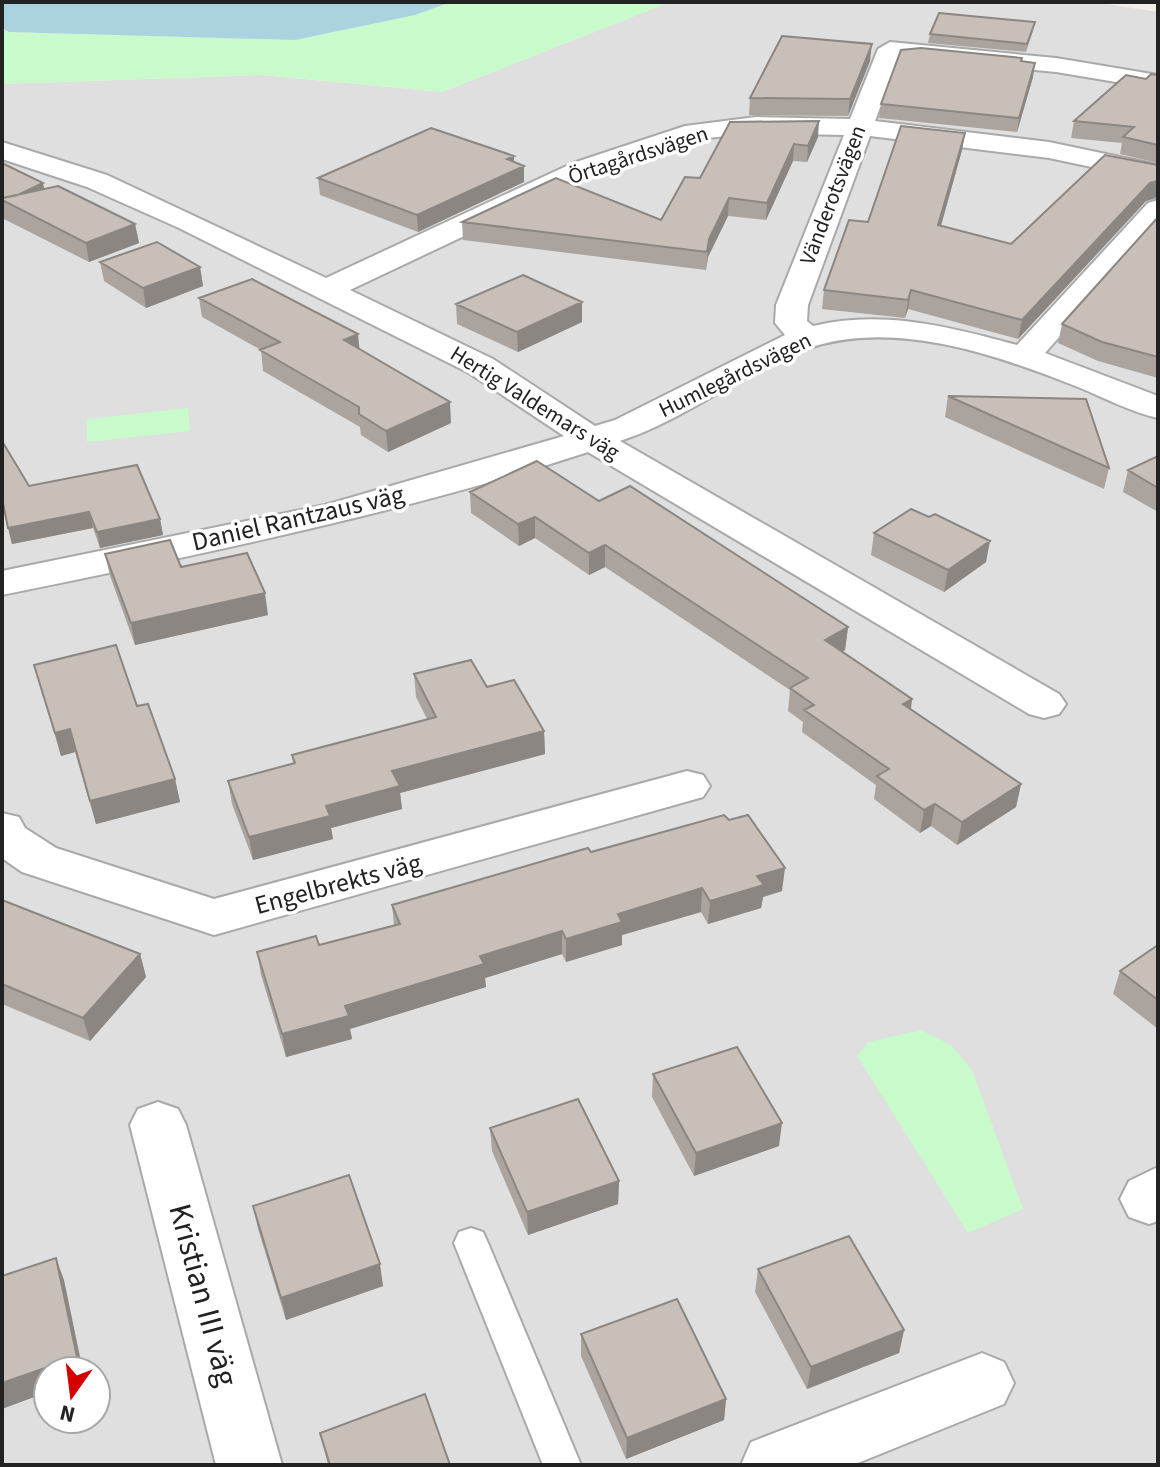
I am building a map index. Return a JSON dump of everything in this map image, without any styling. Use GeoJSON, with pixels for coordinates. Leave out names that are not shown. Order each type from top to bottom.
{"type":"FeatureCollection","features":[{"type":"Feature","properties":{"kind":"street","name":"Vänderotsvägen"},"geometry":{"type":"LineString","coordinates":[[806,337],[791,323],[792,305],[890,49],[1056,65],[1158,82]]}},
{"type":"Feature","properties":{"kind":"street","name":"Örtagårdsvägen"},"geometry":{"type":"LineString","coordinates":[[329,288],[583,169],[694,132],[756,125],[859,127],[1021,145],[1158,173]]}},
{"type":"Feature","properties":{"kind":"street","name":"Hertig Valdemars väg"},"geometry":{"type":"LineString","coordinates":[[2,150],[97,181],[329,288],[481,366],[590,438],[1044,704]]}},
{"type":"Feature","properties":{"kind":"street"},"geometry":{"type":"LineString","coordinates":[[1024,357],[1158,209]]}},
{"type":"Feature","properties":{"kind":"street","name":"Humlegårdsvägen"},"geometry":{"type":"LineString","coordinates":[[590,438],[630,426],[806,337],[848,329],[890,330],[1024,357],[1158,408]]}},
{"type":"Feature","properties":{"kind":"street","name":"Daniel Rantzaus väg"},"geometry":{"type":"LineString","coordinates":[[2,583],[369,505],[590,438]]}},
{"type":"Feature","properties":{"kind":"street","name":"Engelbrekts väg"},"geometry":{"type":"LineString","coordinates":[[2,829],[6,838],[39,860],[214,917],[687,786]]}},
{"type":"Feature","properties":{"kind":"street","name":"Kristian III väg"},"geometry":{"type":"LineString","coordinates":[[158,1125],[249,1465]]}},
{"type":"Feature","properties":{"kind":"street"},"geometry":{"type":"LineString","coordinates":[[774,1465],[982,1383]]}},
{"type":"Feature","properties":{"kind":"lane"},"geometry":{"type":"LineString","coordinates":[[471,1243],[562,1465]]}},
{"type":"Feature","properties":{"kind":"shaded area"},"geometry":{"type":"Polygon","coordinates":[[[670,2],[1093,2],[1158,12],[1158,1465],[2,1465],[2,84],[262,75],[442,92],[670,2]]]}},
{"type":"Feature","properties":{"kind":"green space"},"geometry":{"type":"Polygon","coordinates":[[[451,2],[670,2],[442,92],[262,75],[2,84],[2,28],[9,32],[295,40],[415,15],[451,2]]]}},
{"type":"Feature","properties":{"kind":"green space"},"geometry":{"type":"Polygon","coordinates":[[[188,408],[190,431],[87,442],[87,419],[188,408]]]}},
{"type":"Feature","properties":{"kind":"green space"},"geometry":{"type":"Polygon","coordinates":[[[921,1030],[951,1045],[972,1070],[1023,1209],[968,1233],[857,1056],[868,1042],[921,1030]]]}},
{"type":"Feature","properties":{"kind":"water"},"geometry":{"type":"Polygon","coordinates":[[[2,2],[451,2],[415,15],[295,40],[9,32],[2,28],[2,2]]]}},
{"type":"Feature","properties":{"kind":"building"},"geometry":{"type":"Polygon","coordinates":[[[939,13],[1035,22],[1027,44],[930,34],[939,13]]]}},
{"type":"Feature","properties":{"kind":"building"},"geometry":{"type":"Polygon","coordinates":[[[782,36],[872,44],[850,99],[750,98],[782,36]]]}},
{"type":"Feature","properties":{"kind":"building"},"geometry":{"type":"Polygon","coordinates":[[[921,48],[1022,58],[1021,61],[1035,63],[1019,118],[881,104],[901,50],[921,48]]]}},
{"type":"Feature","properties":{"kind":"building"},"geometry":{"type":"Polygon","coordinates":[[[1151,74],[1158,75],[1158,145],[1123,137],[1134,127],[1074,121],[1126,75],[1146,79],[1151,74]]]}},
{"type":"Feature","properties":{"kind":"building"},"geometry":{"type":"Polygon","coordinates":[[[819,121],[808,146],[794,144],[767,203],[729,198],[709,239],[707,252],[462,222],[556,178],[661,220],[685,177],[700,178],[730,122],[819,121]]]}},
{"type":"Feature","properties":{"kind":"building"},"geometry":{"type":"Polygon","coordinates":[[[901,126],[965,133],[938,225],[1011,244],[1105,155],[1158,165],[1158,181],[1150,183],[1022,320],[911,290],[908,300],[824,290],[849,220],[868,222],[901,126]]]}},
{"type":"Feature","properties":{"kind":"building"},"geometry":{"type":"Polygon","coordinates":[[[431,128],[514,156],[507,159],[524,166],[417,215],[318,178],[431,128]]]}},
{"type":"Feature","properties":{"kind":"building"},"geometry":{"type":"Polygon","coordinates":[[[2,163],[43,183],[18,195],[2,198],[2,163]]]}},
{"type":"Feature","properties":{"kind":"building"},"geometry":{"type":"Polygon","coordinates":[[[58,186],[135,224],[86,243],[2,200],[58,186]]]}},
{"type":"Feature","properties":{"kind":"building"},"geometry":{"type":"Polygon","coordinates":[[[1158,217],[1158,357],[1102,342],[1062,324],[1158,217]]]}},
{"type":"Feature","properties":{"kind":"building"},"geometry":{"type":"Polygon","coordinates":[[[157,242],[200,267],[143,288],[100,262],[157,242]]]}},
{"type":"Feature","properties":{"kind":"building"},"geometry":{"type":"Polygon","coordinates":[[[523,275],[582,302],[517,332],[456,304],[523,275]]]}},
{"type":"Feature","properties":{"kind":"building"},"geometry":{"type":"Polygon","coordinates":[[[252,279],[358,334],[344,340],[450,402],[386,431],[359,414],[359,407],[260,350],[280,342],[199,298],[252,279]]]}},
{"type":"Feature","properties":{"kind":"building"},"geometry":{"type":"Polygon","coordinates":[[[948,396],[1086,399],[1109,468],[948,396]]]}},
{"type":"Feature","properties":{"kind":"building"},"geometry":{"type":"Polygon","coordinates":[[[2,441],[29,486],[137,465],[160,519],[97,532],[89,512],[8,528],[2,498],[2,441]]]}},
{"type":"Feature","properties":{"kind":"building"},"geometry":{"type":"Polygon","coordinates":[[[1158,456],[1158,488],[1128,470],[1158,456]]]}},
{"type":"Feature","properties":{"kind":"building"},"geometry":{"type":"Polygon","coordinates":[[[537,461],[599,501],[630,486],[848,627],[825,640],[912,699],[903,704],[1021,784],[962,822],[935,804],[924,810],[877,776],[889,769],[804,710],[814,705],[790,688],[808,678],[605,545],[589,553],[535,517],[518,524],[470,492],[537,461]]]}},
{"type":"Feature","properties":{"kind":"building"},"geometry":{"type":"Polygon","coordinates":[[[911,509],[929,517],[935,514],[990,541],[948,570],[874,533],[911,509]]]}},
{"type":"Feature","properties":{"kind":"building"},"geometry":{"type":"Polygon","coordinates":[[[170,540],[181,567],[247,553],[265,593],[131,623],[105,554],[170,540]]]}},
{"type":"Feature","properties":{"kind":"building"},"geometry":{"type":"Polygon","coordinates":[[[116,645],[137,706],[148,704],[175,779],[90,801],[70,729],[55,733],[34,665],[116,645]]]}},
{"type":"Feature","properties":{"kind":"building"},"geometry":{"type":"Polygon","coordinates":[[[471,660],[487,687],[514,680],[544,731],[392,771],[400,786],[326,806],[330,816],[249,837],[228,781],[295,763],[292,755],[436,717],[414,674],[471,660]]]}},
{"type":"Feature","properties":{"kind":"building"},"geometry":{"type":"Polygon","coordinates":[[[724,815],[729,820],[748,815],[785,868],[757,876],[764,885],[710,901],[702,888],[618,914],[622,922],[566,939],[562,931],[480,956],[484,964],[345,1006],[349,1016],[282,1034],[257,952],[316,936],[319,945],[400,924],[392,905],[588,848],[591,852],[724,815]]]}},
{"type":"Feature","properties":{"kind":"building"},"geometry":{"type":"Polygon","coordinates":[[[2,900],[140,954],[83,1018],[2,984],[2,900]]]}},
{"type":"Feature","properties":{"kind":"building"},"geometry":{"type":"Polygon","coordinates":[[[1158,945],[1158,1000],[1120,971],[1158,945]]]}},
{"type":"Feature","properties":{"kind":"building"},"geometry":{"type":"Polygon","coordinates":[[[737,1047],[782,1123],[696,1153],[653,1074],[737,1047]]]}},
{"type":"Feature","properties":{"kind":"building"},"geometry":{"type":"Polygon","coordinates":[[[578,1099],[619,1181],[527,1212],[490,1128],[578,1099]]]}},
{"type":"Feature","properties":{"kind":"building"},"geometry":{"type":"Polygon","coordinates":[[[349,1175],[380,1264],[281,1298],[253,1206],[349,1175]]]}},
{"type":"Feature","properties":{"kind":"building"},"geometry":{"type":"Polygon","coordinates":[[[849,1236],[904,1330],[811,1367],[758,1269],[849,1236]]]}},
{"type":"Feature","properties":{"kind":"building"},"geometry":{"type":"Polygon","coordinates":[[[56,1258],[77,1355],[32,1355],[32,1373],[2,1383],[2,1276],[56,1258]]]}},
{"type":"Feature","properties":{"kind":"building"},"geometry":{"type":"Polygon","coordinates":[[[677,1299],[726,1399],[627,1438],[581,1334],[677,1299]]]}},
{"type":"Feature","properties":{"kind":"building"},"geometry":{"type":"Polygon","coordinates":[[[425,1394],[450,1465],[330,1465],[320,1433],[425,1394]]]}}]}
